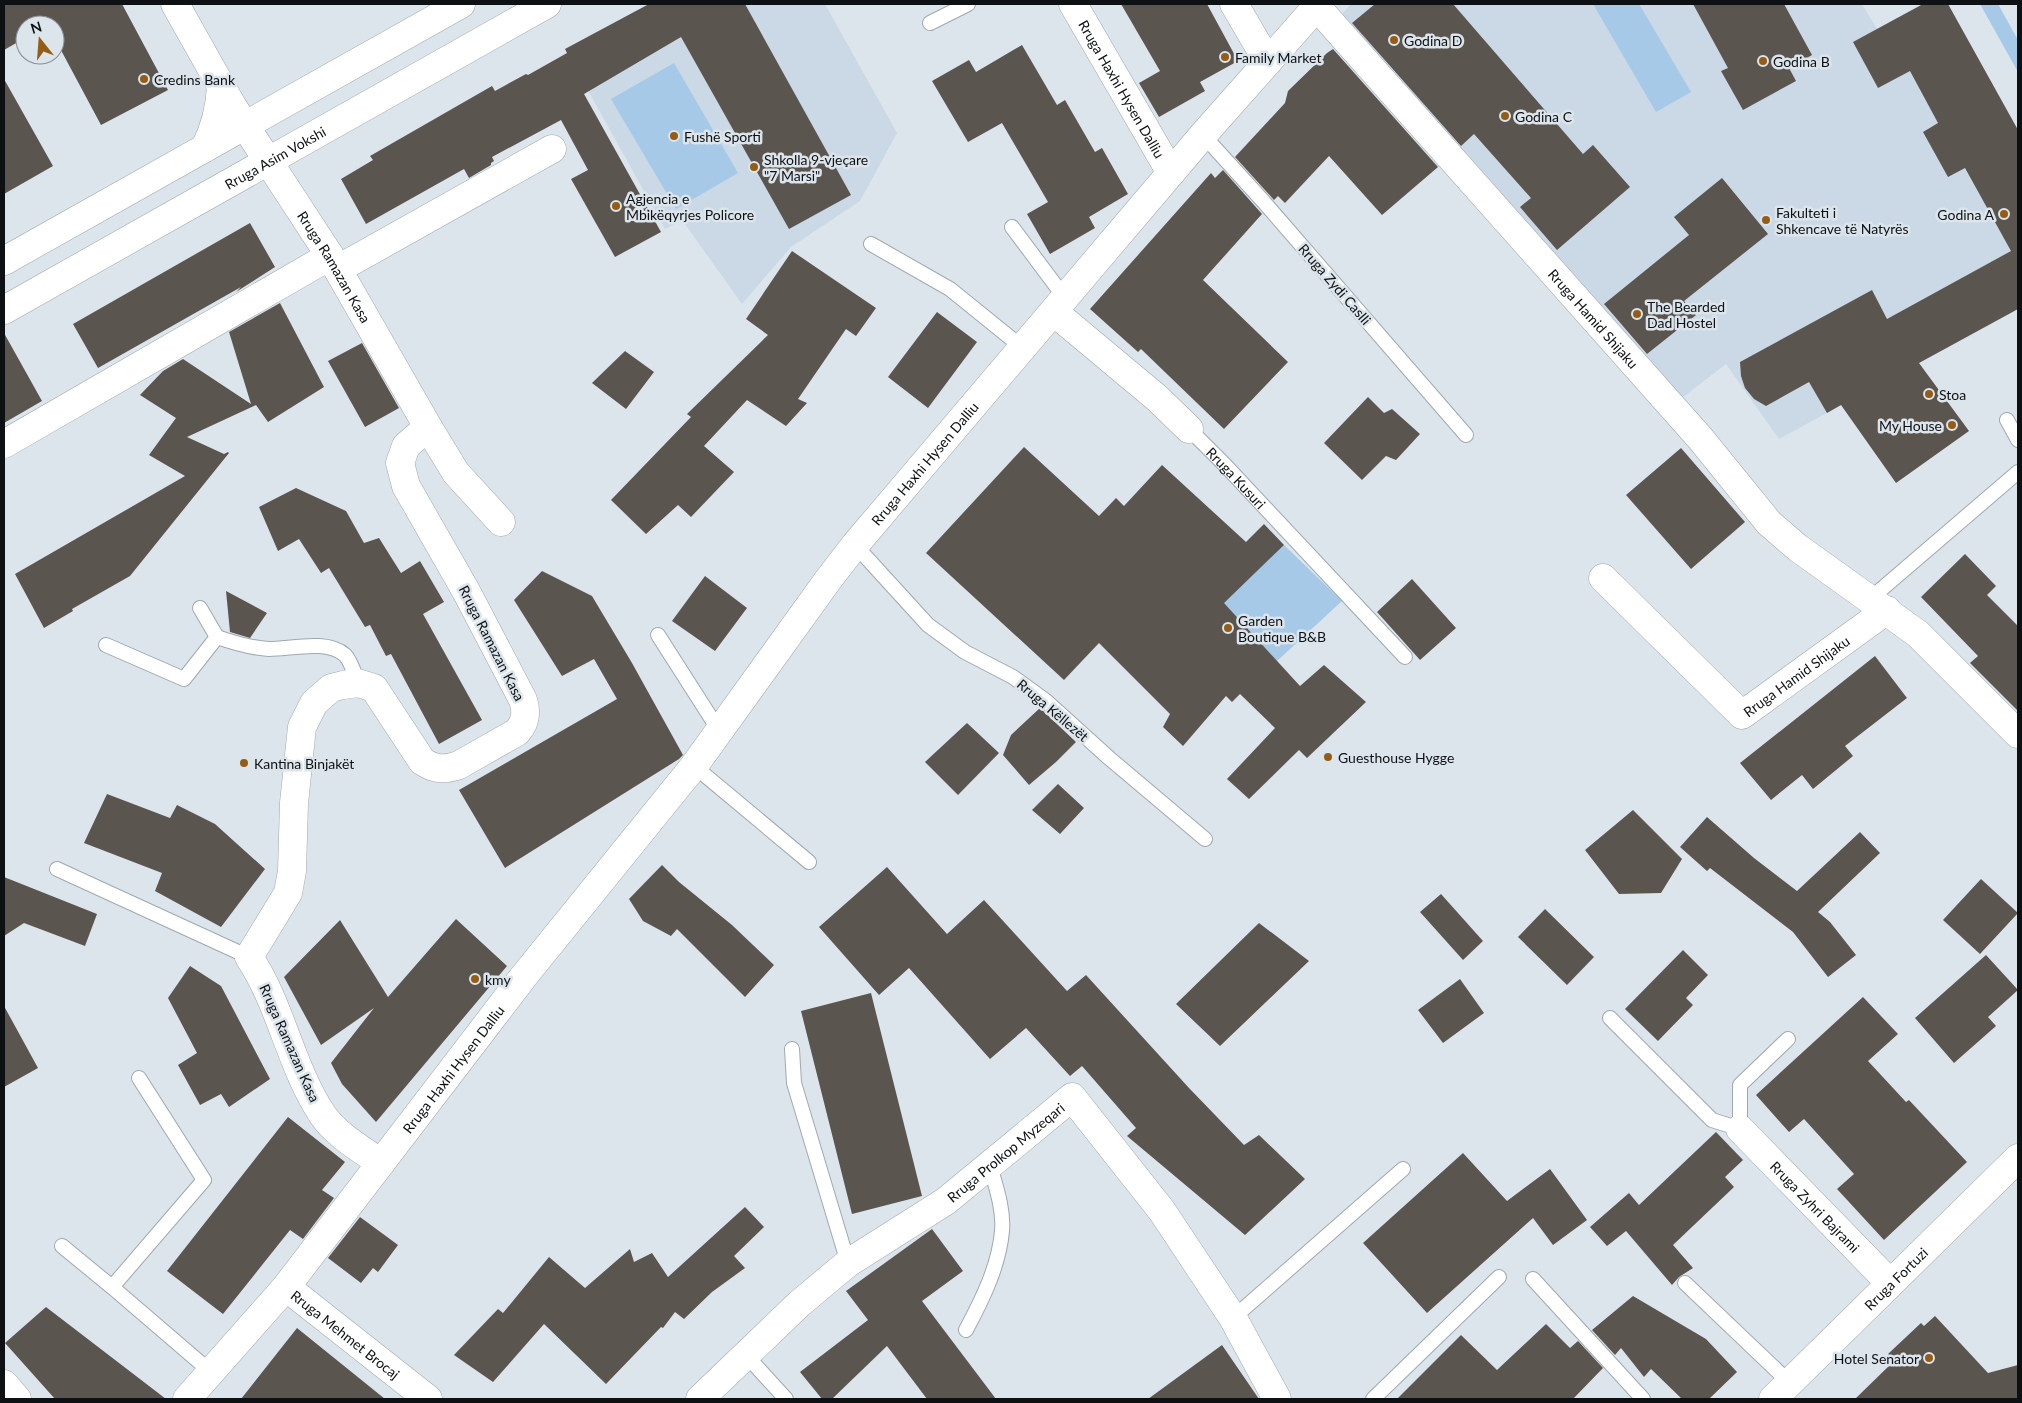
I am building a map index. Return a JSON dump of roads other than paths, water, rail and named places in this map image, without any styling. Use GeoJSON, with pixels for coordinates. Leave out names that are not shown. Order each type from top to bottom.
{"type":"FeatureCollection","features":[{"type":"Feature","properties":{"kind":"street","name":"Rruga Ramazan Kasa"},"geometry":{"type":"LineString","coordinates":[[175,4],[244,126],[334,263],[456,473],[501,522]]}},
{"type":"Feature","properties":{"kind":"street"},"geometry":{"type":"LineString","coordinates":[[4,261],[462,4]]}},
{"type":"Feature","properties":{"kind":"street","name":"Rruga Asim Vokshi"},"geometry":{"type":"LineString","coordinates":[[4,310],[547,4]]}},
{"type":"Feature","properties":{"kind":"street","name":"Rruga Haxhi Hysen Dalliu"},"geometry":{"type":"LineString","coordinates":[[1073,4],[1171,173]]}},
{"type":"Feature","properties":{"kind":"street"},"geometry":{"type":"LineString","coordinates":[[1234,4],[1268,62]]}},
{"type":"Feature","properties":{"kind":"street","name":"Rruga Haxhi Hysen Dalliu"},"geometry":{"type":"LineString","coordinates":[[187,1399],[286,1287],[524,976],[694,766],[855,545],[1203,135],[1318,5]]}},
{"type":"Feature","properties":{"kind":"street","name":"Rruga Hamid Shijaku"},"geometry":{"type":"LineString","coordinates":[[1318,5],[1700,438],[1769,523],[1798,548],[1918,634],[2018,734]]}},
{"type":"Feature","properties":{"kind":"street"},"geometry":{"type":"LineString","coordinates":[[205,148],[212,135],[218,116],[221,86]]}},
{"type":"Feature","properties":{"kind":"street"},"geometry":{"type":"LineString","coordinates":[[4,444],[334,263],[552,150]]}},
{"type":"Feature","properties":{"kind":"street","name":"Rruga Kusuri"},"geometry":{"type":"LineString","coordinates":[[1060,305],[1189,429]]}},
{"type":"Feature","properties":{"kind":"street","name":"Rruga Ramazan Kasa"},"geometry":{"type":"LineString","coordinates":[[358,683],[374,688],[422,761],[430,766],[450,768],[459,765],[517,732],[523,725],[526,709],[523,700],[466,590],[406,486],[400,463],[406,446],[428,427]]}},
{"type":"Feature","properties":{"kind":"street","name":"Rruga Hamid Shijaku"},"geometry":{"type":"LineString","coordinates":[[1603,578],[1742,715],[1878,605]]}},
{"type":"Feature","properties":{"kind":"street"},"geometry":{"type":"LineString","coordinates":[[249,957],[288,893],[292,871],[294,803],[302,727],[314,703],[331,688],[358,683]]}},
{"type":"Feature","properties":{"kind":"street","name":"Rruga Ramazan Kasa"},"geometry":{"type":"LineString","coordinates":[[249,957],[261,976],[305,1082],[323,1115],[341,1135],[381,1163]]}},
{"type":"Feature","properties":{"kind":"street","name":"Rruga Prolkop Myzeqari"},"geometry":{"type":"LineString","coordinates":[[700,1399],[798,1304],[848,1263],[946,1201],[1072,1097],[1162,1211],[1233,1318],[1277,1399]]}},
{"type":"Feature","properties":{"kind":"street","name":"Rruga Zyhri Bajrami"},"geometry":{"type":"LineString","coordinates":[[1740,1129],[1890,1283]]}},
{"type":"Feature","properties":{"kind":"street","name":"Rruga Fortuzi"},"geometry":{"type":"LineString","coordinates":[[1782,1391],[2018,1158]]}},
{"type":"Feature","properties":{"kind":"street","name":"Rruga Mehmet Brocaj"},"geometry":{"type":"LineString","coordinates":[[286,1287],[428,1399]]}},
{"type":"Feature","properties":{"kind":"lane"},"geometry":{"type":"LineString","coordinates":[[930,23],[968,4]]}},
{"type":"Feature","properties":{"kind":"lane","name":"Rruga Zydi Caslli"},"geometry":{"type":"LineString","coordinates":[[1203,135],[1466,434]]}},
{"type":"Feature","properties":{"kind":"lane"},"geometry":{"type":"LineString","coordinates":[[1012,227],[1060,305]]}},
{"type":"Feature","properties":{"kind":"lane"},"geometry":{"type":"LineString","coordinates":[[871,244],[950,289],[1023,348]]}},
{"type":"Feature","properties":{"kind":"lane"},"geometry":{"type":"LineString","coordinates":[[2007,420],[2018,440]]}},
{"type":"Feature","properties":{"kind":"lane","name":"Rruga Kusuri"},"geometry":{"type":"LineString","coordinates":[[1189,429],[1250,491],[1405,657]]}},
{"type":"Feature","properties":{"kind":"lane"},"geometry":{"type":"LineString","coordinates":[[1878,605],[2018,472]]}},
{"type":"Feature","properties":{"kind":"lane","name":"Rruga Këllezët"},"geometry":{"type":"LineString","coordinates":[[855,545],[928,625],[965,652],[1012,677],[1046,701],[1109,758],[1205,839]]}},
{"type":"Feature","properties":{"kind":"lane"},"geometry":{"type":"LineString","coordinates":[[200,608],[217,637],[238,644],[270,649],[301,646],[331,649],[345,656],[358,683]]}},
{"type":"Feature","properties":{"kind":"lane"},"geometry":{"type":"LineString","coordinates":[[658,635],[720,732]]}},
{"type":"Feature","properties":{"kind":"lane"},"geometry":{"type":"LineString","coordinates":[[106,645],[184,679],[217,637]]}},
{"type":"Feature","properties":{"kind":"lane"},"geometry":{"type":"LineString","coordinates":[[694,766],[809,862]]}},
{"type":"Feature","properties":{"kind":"lane"},"geometry":{"type":"LineString","coordinates":[[57,869],[249,957]]}},
{"type":"Feature","properties":{"kind":"lane"},"geometry":{"type":"LineString","coordinates":[[1610,1018],[1712,1120],[1740,1129],[1740,1085],[1788,1039]]}},
{"type":"Feature","properties":{"kind":"lane"},"geometry":{"type":"LineString","coordinates":[[792,1050],[794,1083],[848,1263]]}},
{"type":"Feature","properties":{"kind":"lane"},"geometry":{"type":"LineString","coordinates":[[112,1287],[204,1180],[139,1078]]}},
{"type":"Feature","properties":{"kind":"lane"},"geometry":{"type":"LineString","coordinates":[[966,1330],[982,1299],[995,1264],[1002,1231],[999,1197],[990,1166]]}},
{"type":"Feature","properties":{"kind":"lane"},"geometry":{"type":"LineString","coordinates":[[1233,1318],[1403,1169]]}},
{"type":"Feature","properties":{"kind":"lane"},"geometry":{"type":"LineString","coordinates":[[62,1246],[211,1372]]}},
{"type":"Feature","properties":{"kind":"lane"},"geometry":{"type":"LineString","coordinates":[[1374,1399],[1499,1277]]}},
{"type":"Feature","properties":{"kind":"lane"},"geometry":{"type":"LineString","coordinates":[[1533,1279],[1643,1399]]}},
{"type":"Feature","properties":{"kind":"lane"},"geometry":{"type":"LineString","coordinates":[[1685,1283],[1782,1391]]}},
{"type":"Feature","properties":{"kind":"lane"},"geometry":{"type":"LineString","coordinates":[[745,1354],[786,1399]]}},
{"type":"Feature","properties":{"kind":"place","name":"Godina D"},"geometry":{"type":"Point","coordinates":[1394,40]}},
{"type":"Feature","properties":{"kind":"place","name":"Family Market"},"geometry":{"type":"Point","coordinates":[1225,57]}},
{"type":"Feature","properties":{"kind":"place","name":"Godina B"},"geometry":{"type":"Point","coordinates":[1763,61]}},
{"type":"Feature","properties":{"kind":"place","name":"Credins Bank"},"geometry":{"type":"Point","coordinates":[144,79]}},
{"type":"Feature","properties":{"kind":"place","name":"Godina C"},"geometry":{"type":"Point","coordinates":[1505,116]}},
{"type":"Feature","properties":{"kind":"place","name":"Fushë Sporti"},"geometry":{"type":"Point","coordinates":[674,136]}},
{"type":"Feature","properties":{"kind":"place","name":"Shkolla 9-vjeçare \"7 Marsi\""},"geometry":{"type":"Point","coordinates":[754,167]}},
{"type":"Feature","properties":{"kind":"place","name":"Agjencia e Mbikëqyrjes Policore"},"geometry":{"type":"Point","coordinates":[616,206]}},
{"type":"Feature","properties":{"kind":"place","name":"Godina A"},"geometry":{"type":"Point","coordinates":[2004,214]}},
{"type":"Feature","properties":{"kind":"place","name":"Fakulteti i Shkencave të Natyrës"},"geometry":{"type":"Point","coordinates":[1766,220]}},
{"type":"Feature","properties":{"kind":"place","name":"The Bearded Dad Hostel"},"geometry":{"type":"Point","coordinates":[1637,314]}},
{"type":"Feature","properties":{"kind":"place","name":"Stoa"},"geometry":{"type":"Point","coordinates":[1929,394]}},
{"type":"Feature","properties":{"kind":"place","name":"My House"},"geometry":{"type":"Point","coordinates":[1952,425]}},
{"type":"Feature","properties":{"kind":"place","name":"Garden Boutique B&B"},"geometry":{"type":"Point","coordinates":[1228,628]}},
{"type":"Feature","properties":{"kind":"place","name":"Guesthouse Hygge"},"geometry":{"type":"Point","coordinates":[1328,757]}},
{"type":"Feature","properties":{"kind":"place","name":"Kantina Binjakët"},"geometry":{"type":"Point","coordinates":[244,763]}},
{"type":"Feature","properties":{"kind":"place","name":"kmy"},"geometry":{"type":"Point","coordinates":[475,979]}},
{"type":"Feature","properties":{"kind":"place","name":"Hotel Senator"},"geometry":{"type":"Point","coordinates":[1929,1358]}}]}
